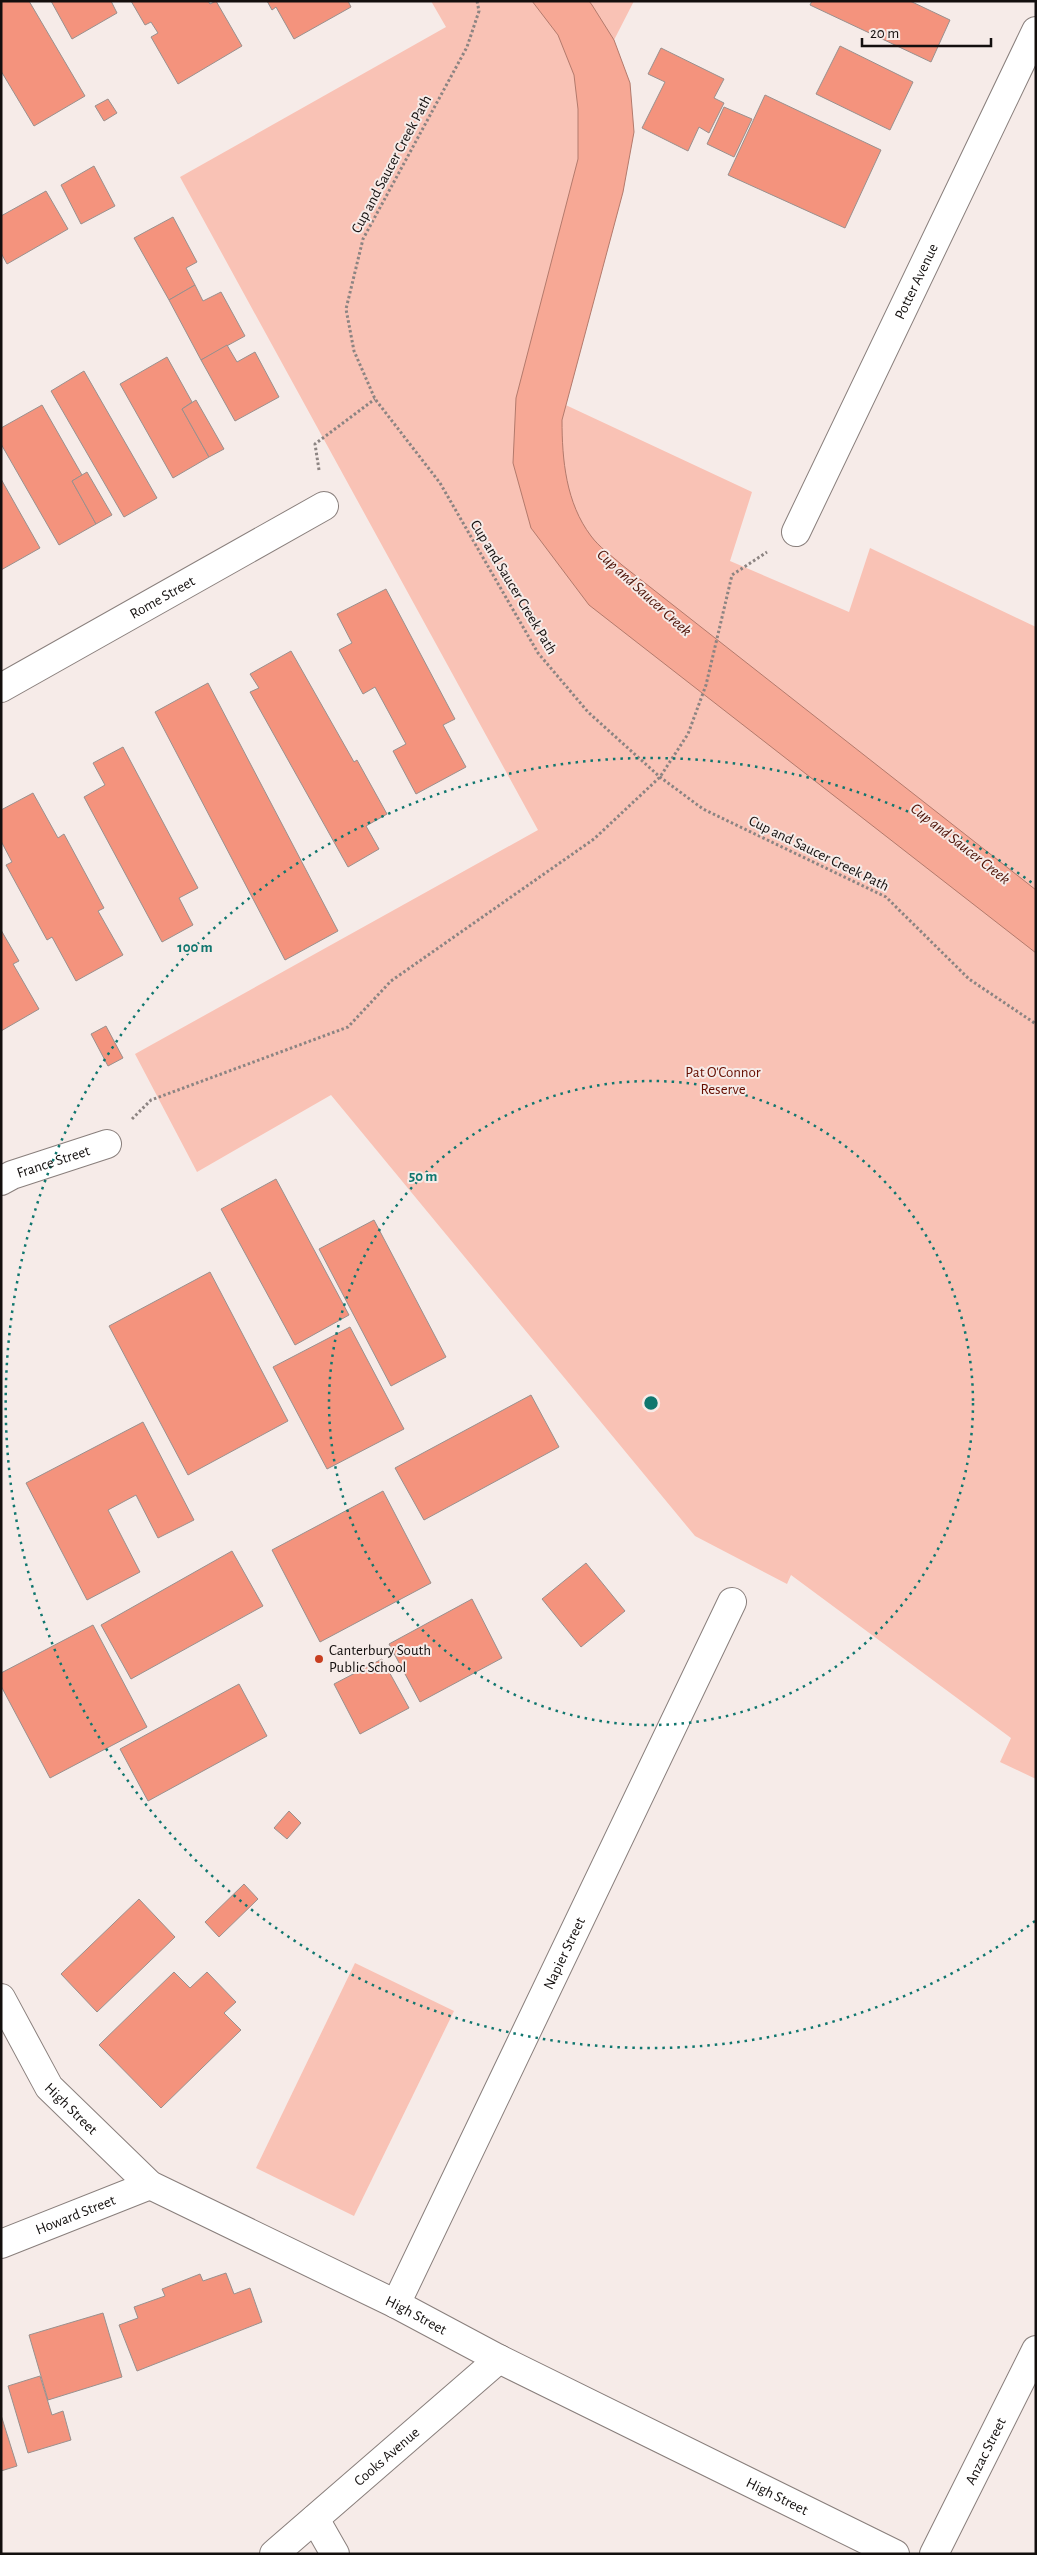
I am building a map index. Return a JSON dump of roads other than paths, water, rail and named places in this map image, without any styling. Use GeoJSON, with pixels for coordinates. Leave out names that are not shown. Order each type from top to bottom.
{"type":"FeatureCollection","features":[{"type":"Feature","properties":{"kind":"street","name":"Potter Avenue"},"geometry":{"type":"LineString","coordinates":[[796,532],[1036,31]]}},
{"type":"Feature","properties":{"kind":"street","name":"Rome Street"},"geometry":{"type":"LineString","coordinates":[[1,688],[324,506]]}},
{"type":"Feature","properties":{"kind":"street","name":"France Street"},"geometry":{"type":"LineString","coordinates":[[1,1181],[12,1175],[107,1144]]}},
{"type":"Feature","properties":{"kind":"street","name":"Napier Street"},"geometry":{"type":"LineString","coordinates":[[396,2304],[732,1602]]}},
{"type":"Feature","properties":{"kind":"street","name":"High Street"},"geometry":{"type":"LineString","coordinates":[[1,1998],[49,2088],[150,2184],[396,2304],[499,2359],[895,2554]]}},
{"type":"Feature","properties":{"kind":"street","name":"Howard Street"},"geometry":{"type":"LineString","coordinates":[[1,2244],[150,2184]]}},
{"type":"Feature","properties":{"kind":"street","name":"Anzac Street"},"geometry":{"type":"LineString","coordinates":[[934,2554],[1036,2350]]}},
{"type":"Feature","properties":{"kind":"street","name":"Cooks Avenue"},"geometry":{"type":"LineString","coordinates":[[274,2554],[499,2359]]}},
{"type":"Feature","properties":{"kind":"street"},"geometry":{"type":"LineString","coordinates":[[315,2519],[335,2554]]}},
{"type":"Feature","properties":{"kind":"water","name":"Cup and Saucer Creek"},"geometry":{"type":"Polygon","coordinates":[[[532,1],[589,1],[614,40],[630,83],[634,132],[623,192],[562,420],[567,481],[576,510],[591,536],[622,565],[1036,890],[1036,953],[589,605],[531,528],[513,463],[516,398],[578,159],[578,109],[574,75],[558,35],[532,1]]]}},
{"type":"Feature","properties":{"kind":"place","name":"Canterbury South Public School"},"geometry":{"type":"Point","coordinates":[319,1659]}},
{"type":"Feature","properties":{"kind":"park label","name":"Pat O'Connor Reserve"},"geometry":{"type":"Point","coordinates":[723,1080]}}]}
